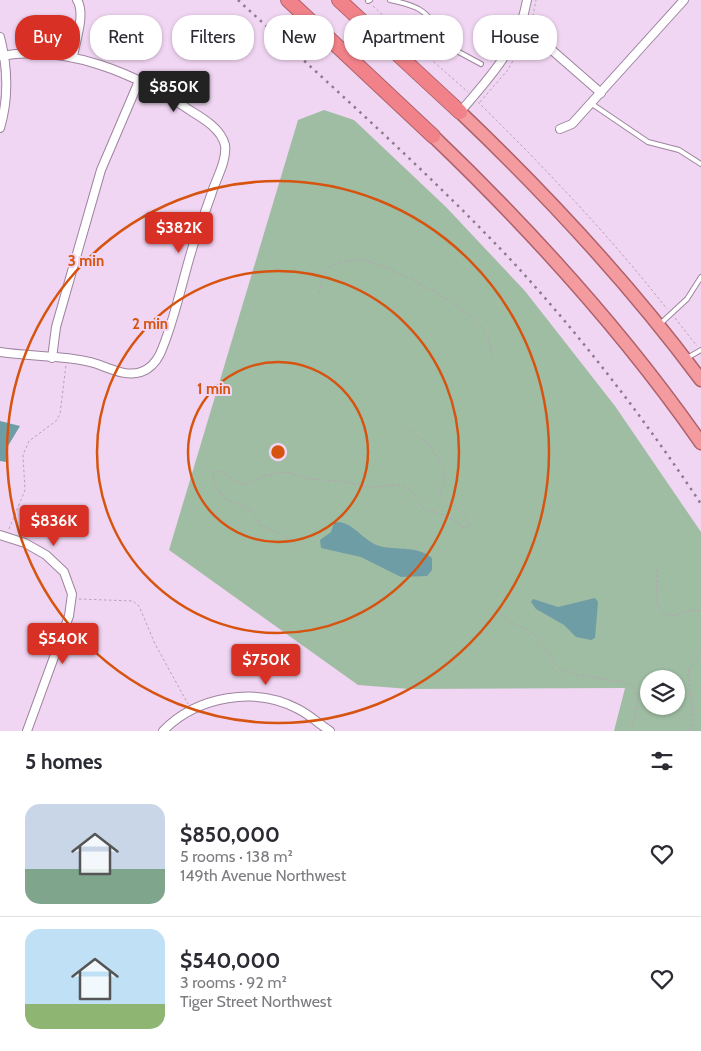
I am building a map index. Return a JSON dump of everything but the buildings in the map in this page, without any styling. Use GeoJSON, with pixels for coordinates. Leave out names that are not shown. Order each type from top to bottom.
{"type":"FeatureCollection","features":[{"type":"Feature","properties":{"kind":"highway"},"geometry":{"type":"LineString","coordinates":[[288,0],[499,199],[561,266],[627,344],[701,443]]}},
{"type":"Feature","properties":{"kind":"highway"},"geometry":{"type":"LineString","coordinates":[[339,0],[526,175],[626,286],[701,380]]}},
{"type":"Feature","properties":{"kind":"street"},"geometry":{"type":"LineString","coordinates":[[77,0],[80,5],[80,15]]}},
{"type":"Feature","properties":{"kind":"street"},"geometry":{"type":"LineString","coordinates":[[523,15],[527,0]]}},
{"type":"Feature","properties":{"kind":"street"},"geometry":{"type":"LineString","coordinates":[[560,129],[572,124],[592,104],[684,0]]}},
{"type":"Feature","properties":{"kind":"street"},"geometry":{"type":"LineString","coordinates":[[0,38],[7,86],[0,128]]}},
{"type":"Feature","properties":{"kind":"street"},"geometry":{"type":"LineString","coordinates":[[2,56],[15,55]]}},
{"type":"Feature","properties":{"kind":"street"},"geometry":{"type":"LineString","coordinates":[[557,55],[601,93]]}},
{"type":"Feature","properties":{"kind":"street"},"geometry":{"type":"LineString","coordinates":[[0,352],[94,363],[125,373],[140,372],[149,368],[155,362],[163,344],[193,246],[220,171],[225,146],[219,132],[203,118],[167,94],[106,66],[80,59]]}},
{"type":"Feature","properties":{"kind":"street"},"geometry":{"type":"LineString","coordinates":[[460,112],[504,60]]}},
{"type":"Feature","properties":{"kind":"street"},"geometry":{"type":"LineString","coordinates":[[52,358],[56,327],[101,170],[139,81]]}},
{"type":"Feature","properties":{"kind":"street"},"geometry":{"type":"LineString","coordinates":[[3,536],[37,549],[55,562],[64,572],[71,596],[69,616],[27,731]]}},
{"type":"Feature","properties":{"kind":"street"},"geometry":{"type":"LineString","coordinates":[[163,731],[170,724],[193,710],[218,700],[253,696],[268,698],[298,709],[330,731]]}},
{"type":"Feature","properties":{"kind":"lane"},"geometry":{"type":"LineString","coordinates":[[390,0],[420,9],[427,15]]}},
{"type":"Feature","properties":{"kind":"lane"},"geometry":{"type":"LineString","coordinates":[[463,54],[481,64]]}},
{"type":"Feature","properties":{"kind":"lane"},"geometry":{"type":"LineString","coordinates":[[592,104],[648,142],[679,150],[701,164]]}},
{"type":"Feature","properties":{"kind":"lane"},"geometry":{"type":"LineString","coordinates":[[658,326],[691,294],[701,277]]}},
{"type":"Feature","properties":{"kind":"lane"},"geometry":{"type":"LineString","coordinates":[[685,359],[701,350]]}},
{"type":"Feature","properties":{"kind":"path"},"geometry":{"type":"LineString","coordinates":[[533,15],[536,0]]}},
{"type":"Feature","properties":{"kind":"path"},"geometry":{"type":"LineString","coordinates":[[514,60],[507,71],[479,103],[608,236],[701,350]]}},
{"type":"Feature","properties":{"kind":"path"},"geometry":{"type":"LineString","coordinates":[[319,293],[325,269],[342,262],[358,260],[392,269],[469,314],[480,326],[489,341],[492,351],[491,360]]}},
{"type":"Feature","properties":{"kind":"path"},"geometry":{"type":"LineString","coordinates":[[3,536],[25,490],[23,455],[29,441],[56,421],[60,414],[67,359]]}},
{"type":"Feature","properties":{"kind":"path"},"geometry":{"type":"LineString","coordinates":[[297,545],[262,526],[252,511],[224,498],[213,480],[214,471],[222,472],[240,484],[247,484],[264,476],[285,472],[311,479],[346,482],[368,488],[400,485],[409,489],[420,505],[427,510],[448,516],[463,527],[471,526],[466,514],[440,494],[444,471],[433,448],[410,430]]}},
{"type":"Feature","properties":{"kind":"path"},"geometry":{"type":"LineString","coordinates":[[657,570],[656,601],[663,613],[673,616],[695,609],[701,611]]}},
{"type":"Feature","properties":{"kind":"path"},"geometry":{"type":"LineString","coordinates":[[71,596],[133,601],[138,606],[155,644],[193,710]]}},
{"type":"Feature","properties":{"kind":"path"},"geometry":{"type":"LineString","coordinates":[[498,610],[507,621],[528,630],[536,636],[556,664],[563,670],[578,675],[630,683],[634,686],[638,701],[631,731]]}},
{"type":"Feature","properties":{"kind":"path"},"geometry":{"type":"LineString","coordinates":[[690,731],[693,715],[688,675],[689,669],[701,653]]}},
{"type":"Feature","properties":{"kind":"shaded area"},"geometry":{"type":"Polygon","coordinates":[[[324,110],[354,120],[446,207],[525,291],[615,406],[701,532],[701,731],[614,731],[625,688],[409,689],[358,685],[169,550],[298,120],[324,110]]]}},
{"type":"Feature","properties":{"kind":"shaded area"},"geometry":{"type":"Polygon","coordinates":[[[0,421],[20,426],[8,446],[6,462],[0,461],[0,421]]]}},
{"type":"Feature","properties":{"kind":"shaded area"},"geometry":{"type":"Polygon","coordinates":[[[339,522],[351,527],[376,545],[415,550],[427,554],[432,558],[432,570],[427,576],[401,577],[361,557],[321,548],[320,540],[331,532],[334,523],[339,522]]]}},
{"type":"Feature","properties":{"kind":"shaded area"},"geometry":{"type":"Polygon","coordinates":[[[595,598],[598,602],[595,638],[591,640],[576,637],[564,625],[536,609],[531,602],[533,599],[558,607],[595,598]]]}},
{"type":"Feature","properties":{"kind":"railway"},"geometry":{"type":"LineString","coordinates":[[238,0],[411,160],[511,260],[611,378],[701,504]]}}]}
